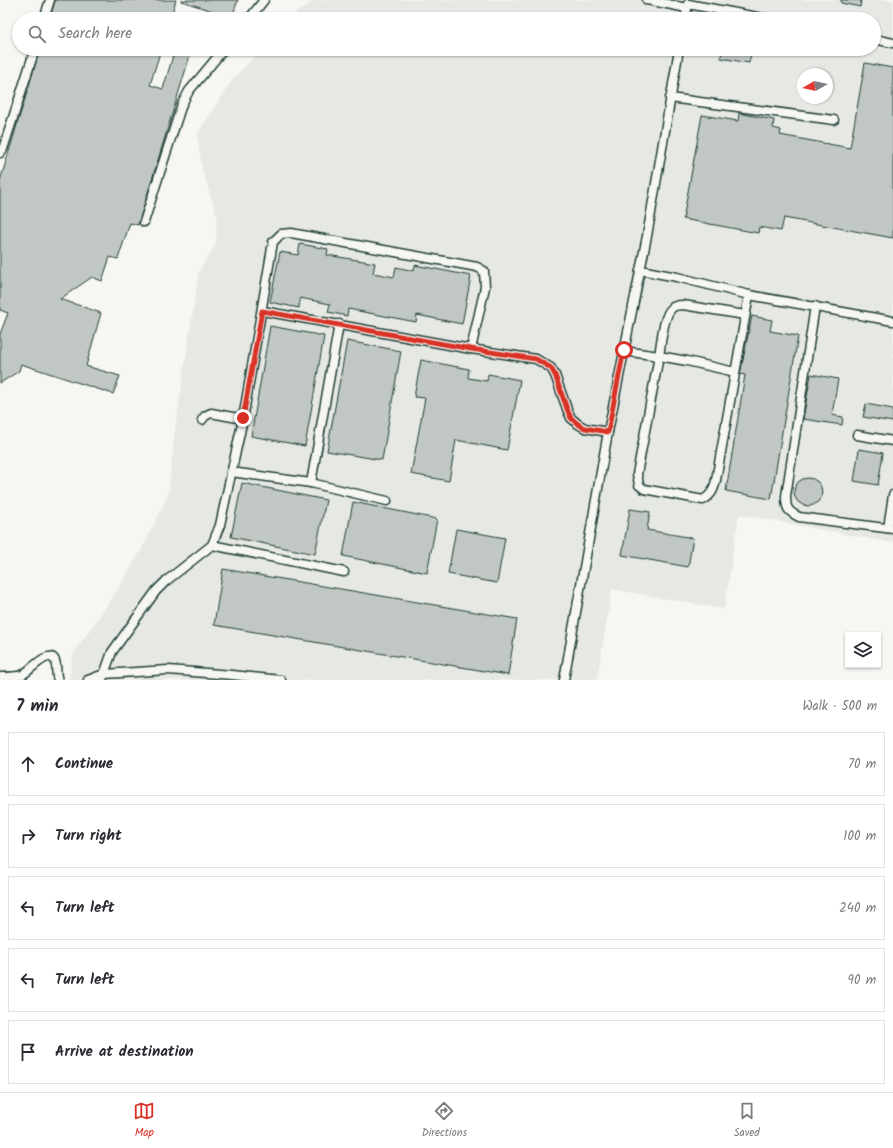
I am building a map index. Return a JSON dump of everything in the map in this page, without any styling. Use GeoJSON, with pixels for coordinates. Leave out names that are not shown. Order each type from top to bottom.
{"type":"FeatureCollection","features":[{"type":"Feature","properties":{"kind":"street"},"geometry":{"type":"LineString","coordinates":[[46,12],[50,0]]}},
{"type":"Feature","properties":{"kind":"street"},"geometry":{"type":"LineString","coordinates":[[255,12],[264,0]]}},
{"type":"Feature","properties":{"kind":"street"},"geometry":{"type":"LineString","coordinates":[[647,0],[688,4],[731,12]]}},
{"type":"Feature","properties":{"kind":"street"},"geometry":{"type":"LineString","coordinates":[[881,40],[893,43]]}},
{"type":"Feature","properties":{"kind":"street"},"geometry":{"type":"LineString","coordinates":[[0,154],[3,149],[33,56]]}},
{"type":"Feature","properties":{"kind":"street"},"geometry":{"type":"LineString","coordinates":[[144,222],[182,104],[189,91],[218,56]]}},
{"type":"Feature","properties":{"kind":"street"},"geometry":{"type":"LineString","coordinates":[[564,680],[608,432],[640,270],[678,56]]}},
{"type":"Feature","properties":{"kind":"street"},"geometry":{"type":"LineString","coordinates":[[670,98],[834,120]]}},
{"type":"Feature","properties":{"kind":"street"},"geometry":{"type":"LineString","coordinates":[[103,677],[112,652],[156,591],[166,581],[212,545],[220,525],[243,418],[273,242],[281,234],[290,233],[477,267],[484,271],[485,287],[471,349]]}},
{"type":"Feature","properties":{"kind":"street"},"geometry":{"type":"LineString","coordinates":[[640,270],[749,295],[893,321]]}},
{"type":"Feature","properties":{"kind":"street"},"geometry":{"type":"LineString","coordinates":[[745,315],[684,305],[676,305],[668,312],[638,474],[639,485],[644,489],[703,500],[708,498],[712,492],[716,480],[749,295]]}},
{"type":"Feature","properties":{"kind":"street"},"geometry":{"type":"LineString","coordinates":[[815,306],[786,496],[786,506],[790,513],[799,517],[890,528],[893,494]]}},
{"type":"Feature","properties":{"kind":"street"},"geometry":{"type":"LineString","coordinates":[[262,311],[542,361],[551,368],[555,375],[571,418],[585,428],[608,432]]}},
{"type":"Feature","properties":{"kind":"street"},"geometry":{"type":"LineString","coordinates":[[310,483],[339,324]]}},
{"type":"Feature","properties":{"kind":"street"},"geometry":{"type":"LineString","coordinates":[[624,350],[686,361],[735,372]]}},
{"type":"Feature","properties":{"kind":"street"},"geometry":{"type":"LineString","coordinates":[[202,420],[205,416],[211,413],[243,418]]}},
{"type":"Feature","properties":{"kind":"street"},"geometry":{"type":"LineString","coordinates":[[857,435],[893,441]]}},
{"type":"Feature","properties":{"kind":"street"},"geometry":{"type":"LineString","coordinates":[[231,472],[310,483],[387,501]]}},
{"type":"Feature","properties":{"kind":"street"},"geometry":{"type":"LineString","coordinates":[[212,545],[344,572]]}},
{"type":"Feature","properties":{"kind":"street"},"geometry":{"type":"LineString","coordinates":[[0,677],[19,678],[42,659],[49,656],[54,660],[55,672],[58,680]]}},
{"type":"Feature","properties":{"kind":"street"},"geometry":{"type":"LineString","coordinates":[[88,680],[168,670],[232,674],[280,680]]}},
{"type":"Feature","properties":{"kind":"shaded area"},"geometry":{"type":"Polygon","coordinates":[[[316,0],[893,0],[893,543],[739,514],[724,609],[612,589],[597,680],[69,680],[73,654],[117,591],[142,549],[168,495],[175,431],[199,271],[216,244],[217,216],[203,172],[197,135],[234,77],[256,56],[881,56],[881,12],[297,12],[316,0]]]}},
{"type":"Feature","properties":{"kind":"building"},"geometry":{"type":"Polygon","coordinates":[[[55,0],[176,0],[172,12],[52,12],[55,0]]]}},
{"type":"Feature","properties":{"kind":"building"},"geometry":{"type":"Polygon","coordinates":[[[238,0],[234,12],[216,12],[181,1],[238,0]]]}},
{"type":"Feature","properties":{"kind":"building"},"geometry":{"type":"Polygon","coordinates":[[[841,0],[861,0],[860,7],[841,3],[841,0]]]}},
{"type":"Feature","properties":{"kind":"building"},"geometry":{"type":"Polygon","coordinates":[[[38,56],[159,56],[150,85],[163,89],[173,56],[190,56],[138,225],[130,223],[118,259],[110,257],[102,281],[92,277],[60,299],[101,313],[86,366],[120,376],[113,394],[21,364],[19,371],[0,383],[0,334],[8,313],[0,310],[0,181],[38,56]]]}},
{"type":"Feature","properties":{"kind":"building"},"geometry":{"type":"Polygon","coordinates":[[[721,56],[750,56],[749,63],[721,58],[721,56]]]}},
{"type":"Feature","properties":{"kind":"building"},"geometry":{"type":"Polygon","coordinates":[[[865,63],[893,68],[893,238],[784,218],[781,231],[759,227],[758,233],[683,219],[702,115],[738,121],[739,113],[774,120],[773,128],[781,130],[780,135],[850,148],[865,63]]]}},
{"type":"Feature","properties":{"kind":"building"},"geometry":{"type":"Polygon","coordinates":[[[300,244],[328,249],[327,255],[375,263],[373,273],[394,277],[396,267],[414,271],[415,265],[471,276],[462,324],[417,315],[416,322],[348,309],[347,316],[328,312],[330,304],[300,298],[299,308],[270,302],[280,252],[298,255],[300,244]]]}},
{"type":"Feature","properties":{"kind":"building"},"geometry":{"type":"Polygon","coordinates":[[[752,316],[772,320],[770,331],[798,336],[771,499],[726,491],[745,375],[740,374],[752,316]]]}},
{"type":"Feature","properties":{"kind":"building"},"geometry":{"type":"Polygon","coordinates":[[[270,326],[324,336],[305,446],[251,436],[270,326]]]}},
{"type":"Feature","properties":{"kind":"building"},"geometry":{"type":"Polygon","coordinates":[[[347,341],[401,351],[382,460],[327,451],[347,341]]]}},
{"type":"Feature","properties":{"kind":"building"},"geometry":{"type":"Polygon","coordinates":[[[421,360],[469,369],[468,378],[487,381],[488,374],[520,380],[507,450],[456,440],[449,481],[411,474],[425,398],[414,397],[421,360]]]}},
{"type":"Feature","properties":{"kind":"building"},"geometry":{"type":"Polygon","coordinates":[[[811,374],[838,379],[832,415],[843,417],[842,425],[803,419],[811,374]]]}},
{"type":"Feature","properties":{"kind":"building"},"geometry":{"type":"Polygon","coordinates":[[[866,404],[893,409],[893,422],[863,417],[866,404]]]}},
{"type":"Feature","properties":{"kind":"building"},"geometry":{"type":"Polygon","coordinates":[[[859,449],[883,453],[878,485],[854,481],[859,449]]]}},
{"type":"Feature","properties":{"kind":"building"},"geometry":{"type":"Polygon","coordinates":[[[808,478],[818,482],[822,492],[818,502],[808,506],[798,502],[794,492],[798,482],[808,478]]]}},
{"type":"Feature","properties":{"kind":"building"},"geometry":{"type":"Polygon","coordinates":[[[242,483],[326,500],[315,554],[231,537],[242,483]]]}},
{"type":"Feature","properties":{"kind":"building"},"geometry":{"type":"Polygon","coordinates":[[[353,502],[437,519],[427,573],[343,556],[353,502]]]}},
{"type":"Feature","properties":{"kind":"building"},"geometry":{"type":"Polygon","coordinates":[[[630,509],[650,512],[647,530],[693,538],[688,567],[622,555],[630,509]]]}},
{"type":"Feature","properties":{"kind":"building"},"geometry":{"type":"Polygon","coordinates":[[[456,529],[505,538],[497,583],[448,574],[456,529]]]}},
{"type":"Feature","properties":{"kind":"building"},"geometry":{"type":"Polygon","coordinates":[[[223,569],[517,619],[508,675],[214,625],[223,569]]]}},
{"type":"Feature","properties":{"kind":"route"},"geometry":{"type":"LineString","coordinates":[[243,418],[262,311],[542,361],[551,368],[555,375],[571,418],[585,428],[596,431],[608,432],[624,350]]}}]}
